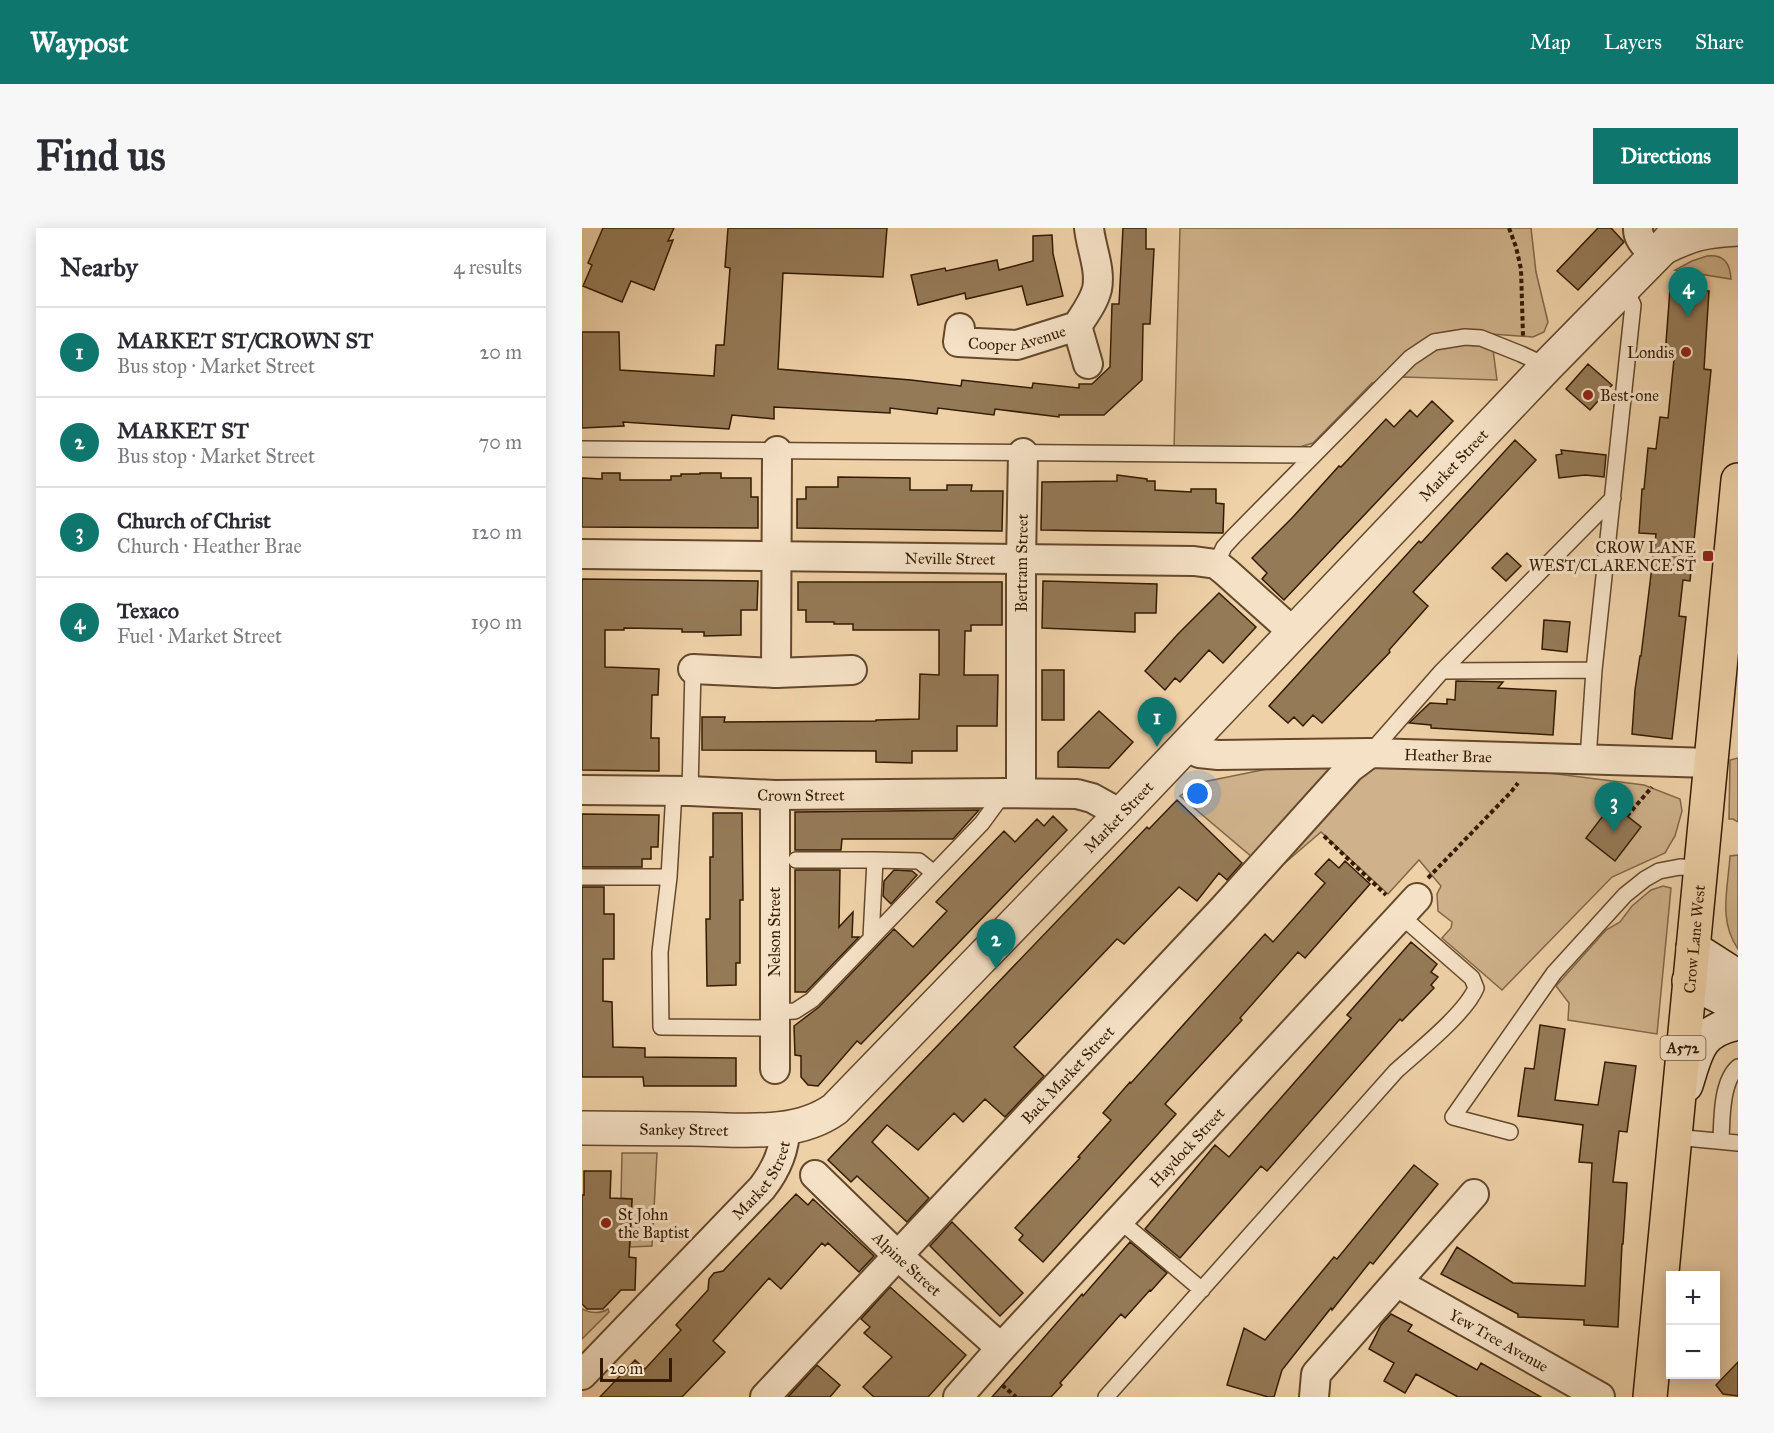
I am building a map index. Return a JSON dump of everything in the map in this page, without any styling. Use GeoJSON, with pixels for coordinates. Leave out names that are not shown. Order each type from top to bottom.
{"type":"FeatureCollection","features":[{"type":"Feature","properties":{"kind":"main road","name":"Crow Lane West"},"geometry":{"type":"LineString","coordinates":[[1650,1397],[1689,981],[1733,587],[1738,480]]}},
{"type":"Feature","properties":{"kind":"street","name":"Cooper Avenue"},"geometry":{"type":"LineString","coordinates":[[952,340],[1017,345],[1077,326],[1095,297],[1098,287],[1089,228]]}},
{"type":"Feature","properties":{"kind":"street","name":"Market Street"},"geometry":{"type":"LineString","coordinates":[[582,1375],[770,1178],[782,1152],[785,1128],[815,1121],[835,1109],[1121,814],[1293,632],[1534,360],[1625,287],[1659,240],[1715,230],[1738,229]]}},
{"type":"Feature","properties":{"kind":"street"},"geometry":{"type":"LineString","coordinates":[[1077,326],[1088,364]]}},
{"type":"Feature","properties":{"kind":"street"},"geometry":{"type":"LineString","coordinates":[[776,673],[777,451]]}},
{"type":"Feature","properties":{"kind":"street","name":"Bertram Street"},"geometry":{"type":"LineString","coordinates":[[1012,793],[1021,673],[1023,453]]}},
{"type":"Feature","properties":{"kind":"street","name":"Neville Street"},"geometry":{"type":"LineString","coordinates":[[582,554],[1194,561],[1216,564]]}},
{"type":"Feature","properties":{"kind":"street"},"geometry":{"type":"LineString","coordinates":[[1216,564],[1293,632]]}},
{"type":"Feature","properties":{"kind":"street"},"geometry":{"type":"LineString","coordinates":[[693,669],[776,673],[852,670]]}},
{"type":"Feature","properties":{"kind":"street","name":"Heather Brae"},"geometry":{"type":"LineString","coordinates":[[1186,746],[1199,753],[1218,755],[1370,753],[1712,763]]}},
{"type":"Feature","properties":{"kind":"street","name":"Back Market Street"},"geometry":{"type":"LineString","coordinates":[[765,1397],[1222,910],[1350,768],[1370,753]]}},
{"type":"Feature","properties":{"kind":"street","name":"Crown Street"},"geometry":{"type":"LineString","coordinates":[[582,790],[775,795],[1077,794],[1092,798],[1121,814]]}},
{"type":"Feature","properties":{"kind":"street","name":"Nelson Street"},"geometry":{"type":"LineString","coordinates":[[775,795],[775,1069]]}},
{"type":"Feature","properties":{"kind":"street","name":"Haydock Street"},"geometry":{"type":"LineString","coordinates":[[958,1397],[1401,903]]}},
{"type":"Feature","properties":{"kind":"street"},"geometry":{"type":"LineString","coordinates":[[1693,948],[1738,977]]}},
{"type":"Feature","properties":{"kind":"street"},"geometry":{"type":"LineString","coordinates":[[1689,981],[1738,1006]]}},
{"type":"Feature","properties":{"kind":"street"},"geometry":{"type":"LineString","coordinates":[[1676,1126],[1701,1044],[1710,1033],[1724,1026],[1738,1023]]}},
{"type":"Feature","properties":{"kind":"street","name":"Sankey Street"},"geometry":{"type":"LineString","coordinates":[[582,1128],[766,1130],[785,1128]]}},
{"type":"Feature","properties":{"kind":"street","name":"Alpine Street"},"geometry":{"type":"LineString","coordinates":[[815,1175],[897,1255],[1001,1348]]}},
{"type":"Feature","properties":{"kind":"street"},"geometry":{"type":"LineString","coordinates":[[1314,1397],[1316,1374],[1474,1194]]}},
{"type":"Feature","properties":{"kind":"street","name":"Yew Tree Avenue"},"geometry":{"type":"LineString","coordinates":[[1398,1283],[1600,1397]]}},
{"type":"Feature","properties":{"kind":"lane"},"geometry":{"type":"LineString","coordinates":[[1588,759],[1594,670],[1633,305],[1625,287]]}},
{"type":"Feature","properties":{"kind":"lane"},"geometry":{"type":"LineString","coordinates":[[1216,564],[1224,547],[1234,536],[1410,358],[1434,342],[1465,337],[1481,338],[1534,360]]}},
{"type":"Feature","properties":{"kind":"lane"},"geometry":{"type":"LineString","coordinates":[[582,449],[1314,455]]}},
{"type":"Feature","properties":{"kind":"lane"},"geometry":{"type":"LineString","coordinates":[[1370,753],[1442,672],[1613,498]]}},
{"type":"Feature","properties":{"kind":"lane"},"geometry":{"type":"LineString","coordinates":[[693,669],[682,791],[660,952],[662,1027],[774,1020],[804,1006],[1012,793]]}},
{"type":"Feature","properties":{"kind":"lane"},"geometry":{"type":"LineString","coordinates":[[1442,672],[1594,670]]}},
{"type":"Feature","properties":{"kind":"lane"},"geometry":{"type":"LineString","coordinates":[[796,860],[920,861],[934,873]]}},
{"type":"Feature","properties":{"kind":"lane"},"geometry":{"type":"LineString","coordinates":[[872,938],[875,860]]}},
{"type":"Feature","properties":{"kind":"lane"},"geometry":{"type":"LineString","coordinates":[[1510,1132],[1453,1117],[1554,973],[1625,895],[1659,871],[1680,867],[1702,868]]}},
{"type":"Feature","properties":{"kind":"lane"},"geometry":{"type":"LineString","coordinates":[[582,877],[669,877]]}},
{"type":"Feature","properties":{"kind":"lane"},"geometry":{"type":"LineString","coordinates":[[1106,1397],[1396,1071],[1472,998],[1476,988],[1472,978],[1401,903]]}},
{"type":"Feature","properties":{"kind":"lane"},"geometry":{"type":"LineString","coordinates":[[1720,1140],[1724,1101],[1730,1076],[1738,1067]]}},
{"type":"Feature","properties":{"kind":"lane"},"geometry":{"type":"LineString","coordinates":[[1676,1126],[1720,1140],[1738,1143]]}},
{"type":"Feature","properties":{"kind":"lane"},"geometry":{"type":"LineString","coordinates":[[1119,1220],[1202,1290]]}},
{"type":"Feature","properties":{"kind":"path"},"geometry":{"type":"LineString","coordinates":[[1509,228],[1521,269],[1524,331],[1534,360]]}},
{"type":"Feature","properties":{"kind":"path"},"geometry":{"type":"LineString","coordinates":[[1319,830],[1401,903],[1511,792],[1536,758]]}},
{"type":"Feature","properties":{"kind":"path"},"geometry":{"type":"LineString","coordinates":[[1627,816],[1654,784]]}},
{"type":"Feature","properties":{"kind":"shaded area"},"geometry":{"type":"Polygon","coordinates":[[[1180,228],[1531,228],[1536,272],[1548,322],[1544,332],[1533,337],[1491,334],[1497,380],[1404,377],[1372,383],[1313,443],[1290,450],[1174,448],[1180,228]]]}},
{"type":"Feature","properties":{"kind":"shaded area"},"geometry":{"type":"Polygon","coordinates":[[[1707,256],[1722,258],[1729,268],[1731,279],[1675,270],[1692,261],[1707,256]]]}},
{"type":"Feature","properties":{"kind":"shaded area"},"geometry":{"type":"Polygon","coordinates":[[[1738,758],[1738,822],[1729,819],[1730,760],[1738,758]]]}},
{"type":"Feature","properties":{"kind":"shaded area"},"geometry":{"type":"Polygon","coordinates":[[[1277,767],[1525,770],[1644,785],[1680,799],[1682,811],[1675,836],[1665,853],[1612,877],[1502,990],[1442,938],[1451,928],[1452,922],[1438,911],[1437,894],[1441,886],[1419,860],[1388,894],[1321,832],[1272,874],[1180,796],[1198,783],[1277,767]]]}},
{"type":"Feature","properties":{"kind":"shaded area"},"geometry":{"type":"Polygon","coordinates":[[[1738,855],[1738,949],[1728,927],[1726,904],[1730,856],[1738,855]]]}},
{"type":"Feature","properties":{"kind":"shaded area"},"geometry":{"type":"Polygon","coordinates":[[[1663,886],[1671,888],[1657,1034],[1568,1020],[1569,1003],[1556,986],[1606,930],[1620,922],[1632,906],[1651,890],[1663,886]]]}},
{"type":"Feature","properties":{"kind":"shaded area"},"geometry":{"type":"Polygon","coordinates":[[[622,1153],[657,1153],[652,1246],[630,1247],[632,1199],[621,1198],[622,1153]]]}},
{"type":"Feature","properties":{"kind":"shaded area"},"geometry":{"type":"Polygon","coordinates":[[[582,1309],[602,1312],[608,1309],[609,1312],[582,1339],[582,1309]]]}},
{"type":"Feature","properties":{"kind":"building"},"geometry":{"type":"Polygon","coordinates":[[[603,228],[674,228],[668,241],[673,240],[654,290],[631,281],[622,302],[583,286],[592,265],[588,263],[603,228]]]}},
{"type":"Feature","properties":{"kind":"building"},"geometry":{"type":"Polygon","coordinates":[[[728,228],[887,228],[883,277],[783,273],[778,369],[961,386],[962,380],[1032,388],[1033,383],[1079,388],[1079,384],[1092,384],[1110,367],[1112,304],[1119,304],[1123,228],[1146,228],[1146,249],[1154,249],[1150,324],[1143,324],[1142,380],[1104,415],[1059,415],[1059,417],[995,409],[994,415],[938,408],[937,414],[890,408],[890,413],[774,407],[774,419],[732,415],[729,429],[623,422],[624,426],[582,428],[582,332],[619,332],[620,370],[714,376],[716,345],[724,345],[730,268],[725,267],[728,228]]]}},
{"type":"Feature","properties":{"kind":"building"},"geometry":{"type":"Polygon","coordinates":[[[1598,228],[1611,228],[1624,242],[1578,290],[1557,271],[1598,228]]]}},
{"type":"Feature","properties":{"kind":"building"},"geometry":{"type":"Polygon","coordinates":[[[1052,235],[1053,254],[1063,296],[1027,305],[1022,286],[966,299],[965,293],[918,305],[911,275],[945,268],[946,271],[997,260],[999,270],[1033,261],[1033,236],[1052,235]]]}},
{"type":"Feature","properties":{"kind":"building"},"geometry":{"type":"Polygon","coordinates":[[[1670,289],[1709,291],[1704,369],[1711,370],[1690,581],[1683,580],[1679,616],[1686,617],[1672,739],[1632,734],[1635,690],[1656,534],[1639,533],[1642,489],[1644,489],[1648,448],[1656,449],[1660,417],[1668,418],[1674,359],[1665,356],[1670,289]]]}},
{"type":"Feature","properties":{"kind":"building","name":"Best-one"},"geometry":{"type":"Polygon","coordinates":[[[1588,364],[1612,385],[1590,410],[1566,389],[1588,364]]]}},
{"type":"Feature","properties":{"kind":"building"},"geometry":{"type":"Polygon","coordinates":[[[1432,401],[1453,421],[1284,600],[1262,579],[1267,573],[1252,558],[1386,419],[1394,427],[1410,410],[1417,417],[1432,401]]]}},
{"type":"Feature","properties":{"kind":"building"},"geometry":{"type":"Polygon","coordinates":[[[1515,440],[1536,460],[1413,592],[1428,606],[1389,650],[1390,652],[1322,723],[1313,715],[1303,726],[1294,717],[1288,723],[1269,706],[1419,541],[1421,543],[1515,440]]]}},
{"type":"Feature","properties":{"kind":"building"},"geometry":{"type":"Polygon","coordinates":[[[1561,450],[1606,455],[1604,477],[1585,475],[1559,478],[1556,455],[1562,454],[1561,450]]]}},
{"type":"Feature","properties":{"kind":"building"},"geometry":{"type":"Polygon","coordinates":[[[602,473],[620,473],[620,480],[671,480],[671,476],[700,473],[721,473],[721,478],[751,478],[751,497],[758,497],[758,528],[582,527],[582,478],[602,479],[602,473]]]}},
{"type":"Feature","properties":{"kind":"building"},"geometry":{"type":"Polygon","coordinates":[[[1117,475],[1155,481],[1155,490],[1191,492],[1191,489],[1216,489],[1216,503],[1224,504],[1223,533],[1041,530],[1042,482],[1117,481],[1117,475]]]}},
{"type":"Feature","properties":{"kind":"building"},"geometry":{"type":"Polygon","coordinates":[[[838,477],[910,478],[910,490],[947,490],[947,485],[972,485],[971,491],[1003,491],[1002,531],[797,528],[797,499],[806,499],[806,487],[838,487],[838,477]]]}},
{"type":"Feature","properties":{"kind":"building"},"geometry":{"type":"Polygon","coordinates":[[[1507,553],[1521,566],[1506,581],[1492,568],[1507,553]]]}},
{"type":"Feature","properties":{"kind":"building"},"geometry":{"type":"Polygon","coordinates":[[[582,579],[758,581],[757,610],[741,610],[741,635],[704,636],[704,632],[682,632],[682,629],[605,630],[605,667],[659,669],[658,695],[652,695],[651,738],[659,738],[659,771],[582,770],[582,579]]]}},
{"type":"Feature","properties":{"kind":"building"},"geometry":{"type":"Polygon","coordinates":[[[1043,581],[1157,584],[1156,613],[1135,613],[1135,632],[1042,628],[1043,581]]]}},
{"type":"Feature","properties":{"kind":"building"},"geometry":{"type":"Polygon","coordinates":[[[798,582],[1002,582],[1002,625],[971,625],[971,631],[965,631],[964,675],[998,675],[997,726],[957,726],[957,751],[912,751],[912,763],[876,762],[876,751],[702,750],[702,717],[725,717],[724,722],[919,719],[920,674],[939,675],[939,630],[853,630],[853,624],[806,622],[806,610],[798,610],[798,582]]]}},
{"type":"Feature","properties":{"kind":"building"},"geometry":{"type":"Polygon","coordinates":[[[1219,593],[1256,627],[1223,663],[1209,650],[1180,682],[1175,678],[1165,690],[1145,671],[1219,593]]]}},
{"type":"Feature","properties":{"kind":"building"},"geometry":{"type":"Polygon","coordinates":[[[1544,620],[1570,622],[1567,652],[1542,649],[1544,620]]]}},
{"type":"Feature","properties":{"kind":"building"},"geometry":{"type":"Polygon","coordinates":[[[1042,670],[1064,670],[1064,720],[1042,720],[1042,670]]]}},
{"type":"Feature","properties":{"kind":"building"},"geometry":{"type":"Polygon","coordinates":[[[1456,681],[1503,682],[1498,688],[1556,691],[1553,735],[1431,728],[1431,725],[1409,723],[1430,703],[1447,704],[1447,699],[1455,700],[1456,681]]]}},
{"type":"Feature","properties":{"kind":"building"},"geometry":{"type":"Polygon","coordinates":[[[1099,711],[1133,742],[1109,768],[1058,767],[1058,752],[1099,711]]]}},
{"type":"Feature","properties":{"kind":"building"},"geometry":{"type":"Polygon","coordinates":[[[1177,800],[1242,863],[1227,880],[1219,873],[1197,901],[1179,887],[1124,944],[1117,939],[1014,1047],[1044,1076],[1005,1117],[985,1099],[963,1122],[954,1113],[918,1150],[887,1125],[872,1142],[929,1198],[907,1222],[857,1176],[851,1182],[828,1160],[1147,827],[1149,829],[1177,800]]]}},
{"type":"Feature","properties":{"kind":"building"},"geometry":{"type":"Polygon","coordinates":[[[1612,804],[1641,827],[1615,861],[1586,838],[1612,804]]]}},
{"type":"Feature","properties":{"kind":"building"},"geometry":{"type":"Polygon","coordinates":[[[979,810],[953,839],[842,839],[841,850],[795,850],[795,812],[979,810]]]}},
{"type":"Feature","properties":{"kind":"building"},"geometry":{"type":"Polygon","coordinates":[[[713,813],[742,813],[743,900],[740,900],[740,963],[736,963],[736,985],[707,986],[706,919],[710,919],[713,813]]]}},
{"type":"Feature","properties":{"kind":"building"},"geometry":{"type":"Polygon","coordinates":[[[582,814],[659,815],[658,847],[651,847],[651,859],[642,859],[642,867],[582,867],[582,814]]]}},
{"type":"Feature","properties":{"kind":"building"},"geometry":{"type":"Polygon","coordinates":[[[1053,816],[1067,830],[861,1044],[857,1041],[818,1086],[808,1085],[801,1077],[801,1056],[795,1055],[794,1026],[819,1007],[894,929],[913,947],[947,911],[936,902],[1004,831],[1015,842],[1037,819],[1044,826],[1053,816]]]}},
{"type":"Feature","properties":{"kind":"building"},"geometry":{"type":"Polygon","coordinates":[[[1329,859],[1339,868],[1345,861],[1370,884],[1305,958],[1298,952],[1240,1018],[1242,1020],[1165,1104],[1176,1114],[1043,1262],[1019,1240],[1023,1235],[1015,1228],[1080,1158],[1078,1157],[1111,1120],[1103,1113],[1130,1082],[1265,934],[1273,942],[1325,883],[1315,874],[1329,859]]]}},
{"type":"Feature","properties":{"kind":"building"},"geometry":{"type":"Polygon","coordinates":[[[795,870],[840,870],[839,927],[853,912],[852,937],[859,937],[806,992],[795,992],[795,870]]]}},
{"type":"Feature","properties":{"kind":"building"},"geometry":{"type":"Polygon","coordinates":[[[894,870],[912,871],[917,875],[891,904],[883,896],[884,881],[894,870]]]}},
{"type":"Feature","properties":{"kind":"building"},"geometry":{"type":"Polygon","coordinates":[[[582,887],[604,887],[604,914],[614,914],[614,959],[603,959],[603,1001],[612,1002],[613,1047],[645,1048],[645,1057],[736,1058],[736,1086],[644,1086],[643,1077],[582,1077],[582,887]]]}},
{"type":"Feature","properties":{"kind":"building"},"geometry":{"type":"Polygon","coordinates":[[[1411,942],[1437,964],[1431,972],[1438,977],[1431,985],[1434,988],[1402,1021],[1400,1019],[1267,1171],[1261,1166],[1180,1258],[1145,1229],[1215,1145],[1229,1157],[1351,1018],[1347,1015],[1411,942]]]}},
{"type":"Feature","properties":{"kind":"building"},"geometry":{"type":"Polygon","coordinates":[[[1540,1025],[1565,1029],[1555,1100],[1598,1105],[1605,1062],[1636,1066],[1627,1132],[1619,1131],[1613,1182],[1627,1183],[1618,1327],[1584,1325],[1584,1320],[1518,1317],[1518,1314],[1441,1274],[1457,1247],[1513,1283],[1585,1286],[1592,1163],[1579,1162],[1583,1125],[1518,1116],[1525,1068],[1534,1069],[1540,1025]]]}},
{"type":"Feature","properties":{"kind":"building"},"geometry":{"type":"Polygon","coordinates":[[[1414,1165],[1438,1184],[1373,1264],[1370,1262],[1332,1310],[1331,1308],[1282,1370],[1274,1397],[1227,1385],[1244,1328],[1265,1340],[1334,1257],[1337,1259],[1414,1165]]]}},
{"type":"Feature","properties":{"kind":"building","name":"St John the Baptist"},"geometry":{"type":"Polygon","coordinates":[[[584,1171],[611,1171],[610,1198],[632,1199],[629,1257],[636,1258],[635,1290],[621,1290],[603,1309],[587,1309],[582,1304],[584,1171]]]}},
{"type":"Feature","properties":{"kind":"building"},"geometry":{"type":"Polygon","coordinates":[[[796,1194],[808,1205],[813,1199],[874,1256],[859,1272],[828,1243],[825,1246],[822,1243],[781,1289],[769,1278],[713,1341],[725,1352],[682,1397],[600,1397],[635,1360],[645,1369],[681,1330],[676,1325],[708,1290],[709,1279],[714,1273],[723,1271],[796,1194]]]}},
{"type":"Feature","properties":{"kind":"building"},"geometry":{"type":"Polygon","coordinates":[[[952,1222],[1023,1293],[1000,1316],[930,1246],[952,1222]]]}},
{"type":"Feature","properties":{"kind":"building"},"geometry":{"type":"Polygon","coordinates":[[[1130,1242],[1167,1273],[1125,1318],[1121,1314],[1060,1383],[1062,1385],[1051,1397],[992,1397],[1082,1294],[1083,1296],[1130,1242]]]}},
{"type":"Feature","properties":{"kind":"building"},"geometry":{"type":"Polygon","coordinates":[[[890,1287],[966,1355],[928,1397],[874,1397],[863,1387],[892,1357],[864,1333],[870,1327],[861,1319],[890,1287]]]}},
{"type":"Feature","properties":{"kind":"building"},"geometry":{"type":"Polygon","coordinates":[[[1391,1314],[1412,1325],[1408,1331],[1477,1370],[1481,1363],[1541,1397],[1458,1397],[1416,1374],[1405,1393],[1384,1381],[1394,1363],[1369,1349],[1381,1325],[1391,1314]]]}},
{"type":"Feature","properties":{"kind":"building"},"geometry":{"type":"Polygon","coordinates":[[[1738,1362],[1738,1396],[1723,1394],[1716,1385],[1738,1362]]]}},
{"type":"Feature","properties":{"kind":"building"},"geometry":{"type":"Polygon","coordinates":[[[817,1365],[840,1385],[830,1397],[788,1397],[817,1365]]]}},
{"type":"Feature","properties":{"kind":"place","name":"Texaco"},"geometry":{"type":"Point","coordinates":[1688,317]}},
{"type":"Feature","properties":{"kind":"place","name":"Londis"},"geometry":{"type":"Point","coordinates":[1686,352]}},
{"type":"Feature","properties":{"kind":"place","name":"Best-one"},"geometry":{"type":"Point","coordinates":[1588,395]}},
{"type":"Feature","properties":{"kind":"place","name":"CROW LANE WEST/CLARENCE ST"},"geometry":{"type":"Point","coordinates":[1708,556]}},
{"type":"Feature","properties":{"kind":"place","name":"MARKET ST/CROWN ST"},"geometry":{"type":"Point","coordinates":[1157,747]}},
{"type":"Feature","properties":{"kind":"place","name":"Church of Christ"},"geometry":{"type":"Point","coordinates":[1614,832]}},
{"type":"Feature","properties":{"kind":"place","name":"MARKET ST"},"geometry":{"type":"Point","coordinates":[996,969]}},
{"type":"Feature","properties":{"kind":"place","name":"St John the Baptist"},"geometry":{"type":"Point","coordinates":[606,1223]}}]}
